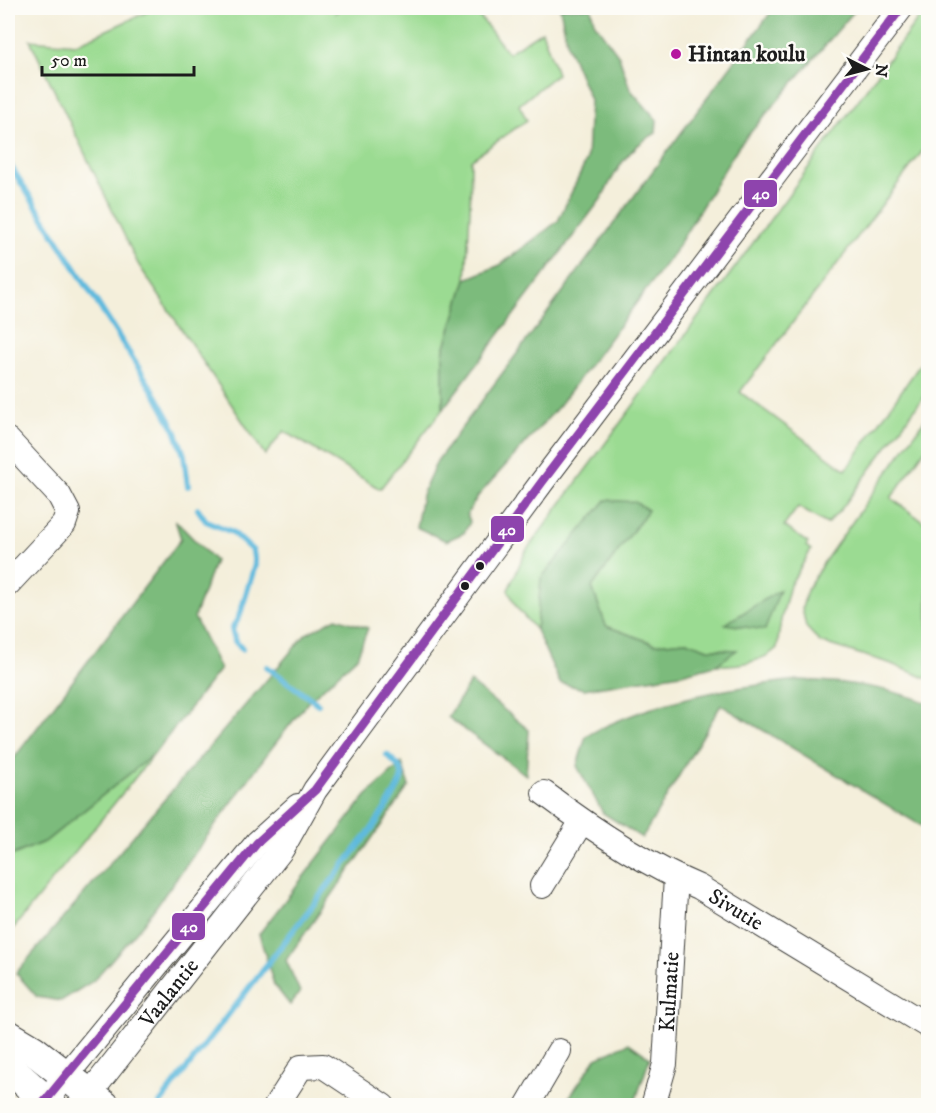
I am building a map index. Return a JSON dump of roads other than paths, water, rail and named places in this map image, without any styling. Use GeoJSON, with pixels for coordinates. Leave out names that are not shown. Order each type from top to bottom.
{"type":"FeatureCollection","features":[{"type":"Feature","properties":{"kind":"main road"},"geometry":{"type":"LineString","coordinates":[[8,1035],[67,1075],[92,1101]]}},
{"type":"Feature","properties":{"kind":"main road"},"geometry":{"type":"LineString","coordinates":[[8,1067],[46,1104]]}},
{"type":"Feature","properties":{"kind":"street","name":"Vaalantie"},"geometry":{"type":"LineString","coordinates":[[92,1101],[282,849],[315,790],[542,482],[901,8]]}},
{"type":"Feature","properties":{"kind":"street"},"geometry":{"type":"LineString","coordinates":[[8,440],[59,495],[68,512],[63,524],[8,584]]}},
{"type":"Feature","properties":{"kind":"street","name":"Vaalantie"},"geometry":{"type":"LineString","coordinates":[[46,1104],[67,1075],[257,843],[315,790]]}},
{"type":"Feature","properties":{"kind":"street","name":"Sivutie"},"geometry":{"type":"LineString","coordinates":[[544,793],[582,821],[676,877],[699,887],[928,1026]]}},
{"type":"Feature","properties":{"kind":"street"},"geometry":{"type":"LineString","coordinates":[[542,886],[582,821]]}},
{"type":"Feature","properties":{"kind":"street","name":"Kulmatie"},"geometry":{"type":"LineString","coordinates":[[653,1106],[665,1064],[676,877]]}},
{"type":"Feature","properties":{"kind":"street"},"geometry":{"type":"LineString","coordinates":[[528,1106],[559,1051]]}},
{"type":"Feature","properties":{"kind":"street"},"geometry":{"type":"LineString","coordinates":[[276,1106],[301,1066],[323,1066],[383,1106]]}},
{"type":"Feature","properties":{"kind":"waterway"},"geometry":{"type":"LineString","coordinates":[[8,162],[157,397],[175,430],[184,455],[188,486]]}},
{"type":"Feature","properties":{"kind":"waterway"},"geometry":{"type":"LineString","coordinates":[[198,509],[206,521],[232,532],[253,551],[255,565],[239,617],[232,629],[235,641],[242,649]]}},
{"type":"Feature","properties":{"kind":"waterway"},"geometry":{"type":"LineString","coordinates":[[267,667],[318,704]]}},
{"type":"Feature","properties":{"kind":"waterway"},"geometry":{"type":"LineString","coordinates":[[160,1103],[386,808],[399,785],[402,774],[398,766],[387,755]]}},
{"type":"Feature","properties":{"kind":"place","name":"Hintan koulu"},"geometry":{"type":"Point","coordinates":[676,54]}}]}
